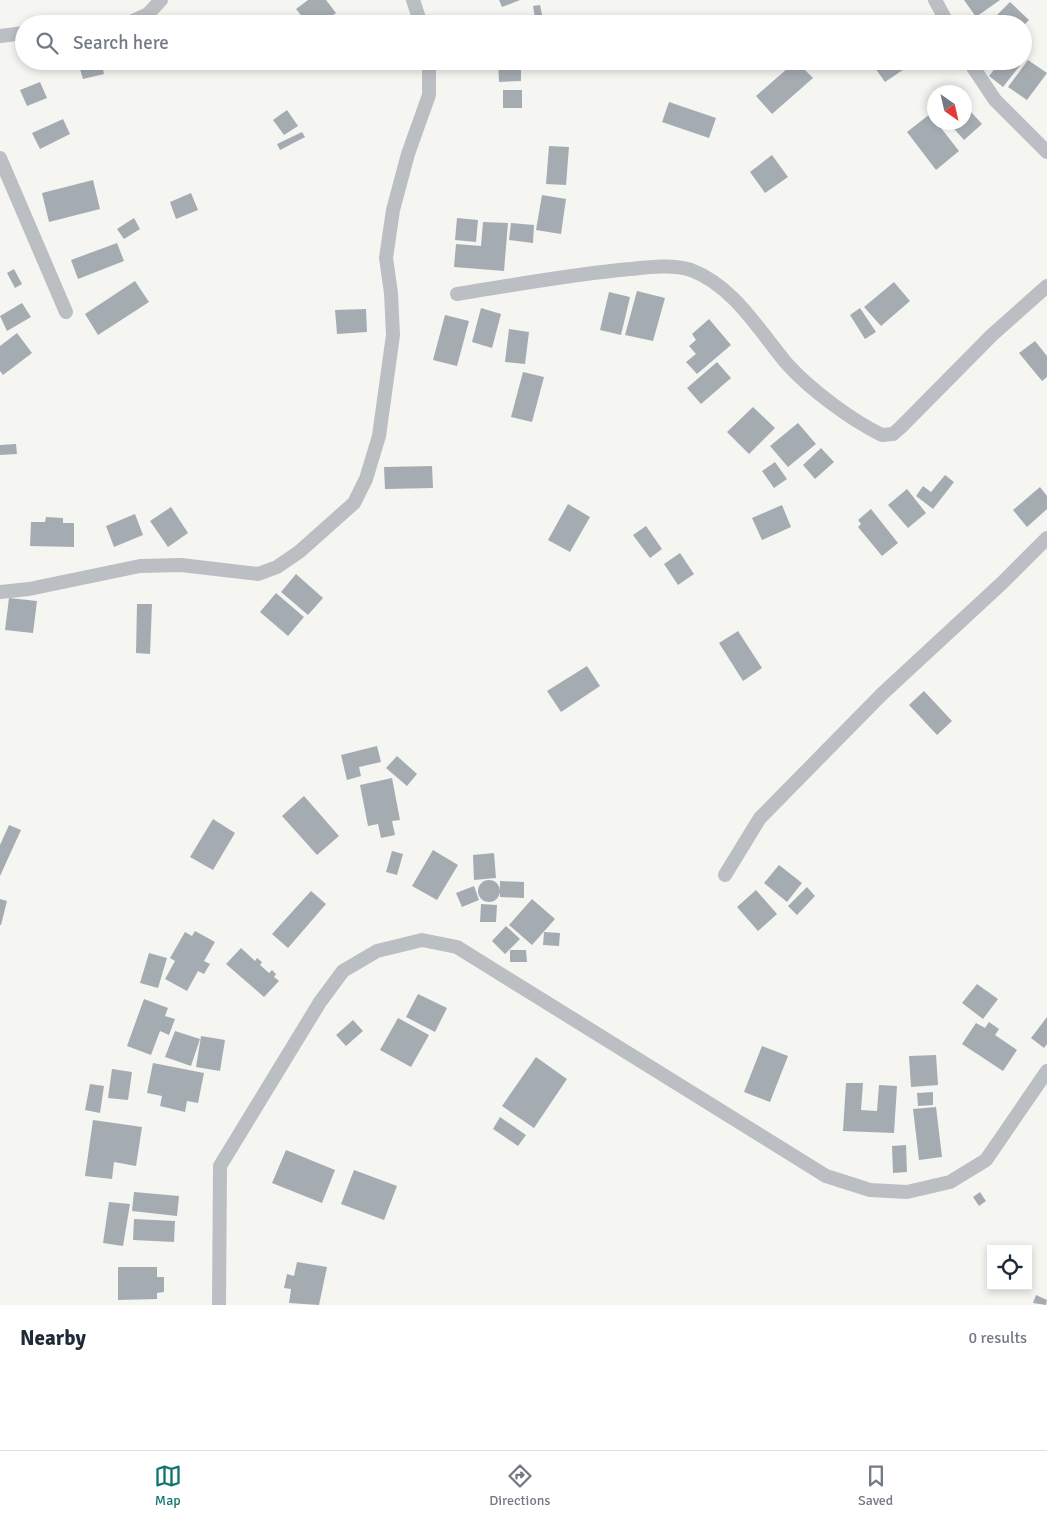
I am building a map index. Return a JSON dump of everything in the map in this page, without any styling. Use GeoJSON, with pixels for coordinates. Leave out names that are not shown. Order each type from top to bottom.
{"type":"FeatureCollection","features":[{"type":"Feature","properties":{"kind":"street"},"geometry":{"type":"LineString","coordinates":[[146,15],[161,0]]}},
{"type":"Feature","properties":{"kind":"street"},"geometry":{"type":"LineString","coordinates":[[413,0],[418,15]]}},
{"type":"Feature","properties":{"kind":"street"},"geometry":{"type":"LineString","coordinates":[[935,0],[943,15]]}},
{"type":"Feature","properties":{"kind":"street"},"geometry":{"type":"LineString","coordinates":[[0,36],[15,34]]}},
{"type":"Feature","properties":{"kind":"street"},"geometry":{"type":"LineString","coordinates":[[0,592],[29,589],[140,566],[181,565],[258,574],[277,567],[299,552],[354,503],[366,479],[379,436],[393,335],[391,293],[386,258],[401,182],[430,95],[429,70]]}},
{"type":"Feature","properties":{"kind":"street"},"geometry":{"type":"LineString","coordinates":[[975,70],[995,100],[1047,152]]}},
{"type":"Feature","properties":{"kind":"street"},"geometry":{"type":"LineString","coordinates":[[0,158],[66,312]]}},
{"type":"Feature","properties":{"kind":"street"},"geometry":{"type":"LineString","coordinates":[[457,294],[589,273],[658,267],[690,270],[713,282],[744,310],[790,366],[815,388],[882,435],[893,434],[901,427],[992,335],[1047,286]]}},
{"type":"Feature","properties":{"kind":"street"},"geometry":{"type":"LineString","coordinates":[[725,875],[760,818],[882,694],[1047,538]]}},
{"type":"Feature","properties":{"kind":"street"},"geometry":{"type":"LineString","coordinates":[[219,1305],[220,1166],[320,1002],[343,971],[377,951],[422,940],[457,947],[826,1176],[870,1190],[907,1192],[950,1182],[986,1160],[1047,1071]]}},
{"type":"Feature","properties":{"kind":"building"},"geometry":{"type":"Polygon","coordinates":[[[308,0],[326,0],[336,13],[333,15],[301,15],[296,9],[308,0]]]}},
{"type":"Feature","properties":{"kind":"building"},"geometry":{"type":"Polygon","coordinates":[[[499,0],[520,0],[502,7],[499,0]]]}},
{"type":"Feature","properties":{"kind":"building"},"geometry":{"type":"Polygon","coordinates":[[[964,0],[1000,0],[979,15],[975,15],[964,0]]]}},
{"type":"Feature","properties":{"kind":"building"},"geometry":{"type":"Polygon","coordinates":[[[1010,2],[1024,15],[997,15],[1010,2]]]}},
{"type":"Feature","properties":{"kind":"building"},"geometry":{"type":"Polygon","coordinates":[[[540,5],[542,15],[534,15],[533,6],[540,5]]]}},
{"type":"Feature","properties":{"kind":"building"},"geometry":{"type":"Polygon","coordinates":[[[1032,63],[1047,73],[1027,100],[1008,87],[1021,70],[1032,70],[1032,63]]]}},
{"type":"Feature","properties":{"kind":"building"},"geometry":{"type":"Polygon","coordinates":[[[80,70],[103,70],[104,74],[83,79],[80,70]]]}},
{"type":"Feature","properties":{"kind":"building"},"geometry":{"type":"Polygon","coordinates":[[[498,70],[521,70],[521,81],[499,82],[498,70]]]}},
{"type":"Feature","properties":{"kind":"building"},"geometry":{"type":"Polygon","coordinates":[[[786,70],[805,70],[813,78],[772,114],[756,96],[786,70]]]}},
{"type":"Feature","properties":{"kind":"building"},"geometry":{"type":"Polygon","coordinates":[[[876,70],[903,70],[885,82],[876,70]]]}},
{"type":"Feature","properties":{"kind":"building"},"geometry":{"type":"Polygon","coordinates":[[[994,70],[1016,70],[1003,87],[989,76],[994,70]]]}},
{"type":"Feature","properties":{"kind":"building"},"geometry":{"type":"Polygon","coordinates":[[[40,82],[47,98],[27,106],[20,90],[40,82]]]}},
{"type":"Feature","properties":{"kind":"building"},"geometry":{"type":"Polygon","coordinates":[[[503,90],[522,90],[522,108],[503,108],[503,90]]]}},
{"type":"Feature","properties":{"kind":"building"},"geometry":{"type":"Polygon","coordinates":[[[669,102],[716,118],[709,138],[662,122],[669,102]]]}},
{"type":"Feature","properties":{"kind":"building"},"geometry":{"type":"Polygon","coordinates":[[[287,110],[298,126],[284,135],[273,120],[287,110]]]}},
{"type":"Feature","properties":{"kind":"building"},"geometry":{"type":"Polygon","coordinates":[[[972,113],[982,124],[964,140],[955,130],[972,130],[972,113]]]}},
{"type":"Feature","properties":{"kind":"building"},"geometry":{"type":"Polygon","coordinates":[[[927,116],[927,130],[943,130],[959,151],[936,170],[907,132],[927,116]]]}},
{"type":"Feature","properties":{"kind":"building"},"geometry":{"type":"Polygon","coordinates":[[[63,119],[70,134],[40,149],[32,133],[63,119]]]}},
{"type":"Feature","properties":{"kind":"building"},"geometry":{"type":"Polygon","coordinates":[[[302,132],[305,137],[280,150],[277,144],[302,132]]]}},
{"type":"Feature","properties":{"kind":"building"},"geometry":{"type":"Polygon","coordinates":[[[549,146],[569,147],[566,185],[546,184],[549,146]]]}},
{"type":"Feature","properties":{"kind":"building"},"geometry":{"type":"Polygon","coordinates":[[[772,155],[788,177],[765,193],[750,172],[772,155]]]}},
{"type":"Feature","properties":{"kind":"building"},"geometry":{"type":"Polygon","coordinates":[[[93,180],[100,209],[49,222],[42,193],[93,180]]]}},
{"type":"Feature","properties":{"kind":"building"},"geometry":{"type":"Polygon","coordinates":[[[191,193],[198,210],[176,219],[170,202],[191,193]]]}},
{"type":"Feature","properties":{"kind":"building"},"geometry":{"type":"Polygon","coordinates":[[[542,195],[566,199],[561,234],[536,230],[542,195]]]}},
{"type":"Feature","properties":{"kind":"building"},"geometry":{"type":"Polygon","coordinates":[[[134,218],[140,229],[124,239],[117,229],[134,218]]]}},
{"type":"Feature","properties":{"kind":"building"},"geometry":{"type":"Polygon","coordinates":[[[457,218],[478,220],[476,242],[455,240],[457,218]]]}},
{"type":"Feature","properties":{"kind":"building"},"geometry":{"type":"Polygon","coordinates":[[[483,222],[508,223],[504,271],[454,267],[456,244],[481,246],[483,222]]]}},
{"type":"Feature","properties":{"kind":"building"},"geometry":{"type":"Polygon","coordinates":[[[511,223],[534,225],[533,243],[509,240],[511,223]]]}},
{"type":"Feature","properties":{"kind":"building"},"geometry":{"type":"Polygon","coordinates":[[[117,243],[124,261],[78,279],[71,260],[117,243]]]}},
{"type":"Feature","properties":{"kind":"building"},"geometry":{"type":"Polygon","coordinates":[[[14,269],[22,284],[15,288],[7,273],[14,269]]]}},
{"type":"Feature","properties":{"kind":"building"},"geometry":{"type":"Polygon","coordinates":[[[135,281],[149,302],[98,335],[85,314],[135,281]]]}},
{"type":"Feature","properties":{"kind":"building"},"geometry":{"type":"Polygon","coordinates":[[[894,282],[910,301],[881,326],[864,307],[894,282]]]}},
{"type":"Feature","properties":{"kind":"building"},"geometry":{"type":"Polygon","coordinates":[[[637,291],[665,298],[653,341],[625,335],[637,291]]]}},
{"type":"Feature","properties":{"kind":"building"},"geometry":{"type":"Polygon","coordinates":[[[609,292],[630,297],[621,335],[600,330],[609,292]]]}},
{"type":"Feature","properties":{"kind":"building"},"geometry":{"type":"Polygon","coordinates":[[[22,303],[31,317],[7,331],[0,316],[22,303]]]}},
{"type":"Feature","properties":{"kind":"building"},"geometry":{"type":"Polygon","coordinates":[[[481,308],[501,314],[492,348],[472,342],[481,308]]]}},
{"type":"Feature","properties":{"kind":"building"},"geometry":{"type":"Polygon","coordinates":[[[860,308],[876,332],[865,339],[850,315],[860,308]]]}},
{"type":"Feature","properties":{"kind":"building"},"geometry":{"type":"Polygon","coordinates":[[[366,309],[367,332],[337,334],[335,310],[366,309]]]}},
{"type":"Feature","properties":{"kind":"building"},"geometry":{"type":"Polygon","coordinates":[[[445,315],[469,321],[457,366],[433,360],[445,315]]]}},
{"type":"Feature","properties":{"kind":"building"},"geometry":{"type":"Polygon","coordinates":[[[709,319],[731,345],[697,374],[686,362],[696,354],[689,346],[696,340],[692,334],[709,319]]]}},
{"type":"Feature","properties":{"kind":"building"},"geometry":{"type":"Polygon","coordinates":[[[509,329],[529,332],[525,364],[505,362],[509,329]]]}},
{"type":"Feature","properties":{"kind":"building"},"geometry":{"type":"Polygon","coordinates":[[[17,333],[32,353],[3,375],[0,371],[0,346],[17,333]]]}},
{"type":"Feature","properties":{"kind":"building"},"geometry":{"type":"Polygon","coordinates":[[[1035,341],[1047,356],[1047,377],[1042,381],[1019,353],[1035,341]]]}},
{"type":"Feature","properties":{"kind":"building"},"geometry":{"type":"Polygon","coordinates":[[[717,362],[731,378],[701,404],[687,388],[717,362]]]}},
{"type":"Feature","properties":{"kind":"building"},"geometry":{"type":"Polygon","coordinates":[[[523,372],[544,377],[532,422],[511,417],[523,372]]]}},
{"type":"Feature","properties":{"kind":"building"},"geometry":{"type":"Polygon","coordinates":[[[753,407],[775,428],[749,454],[727,432],[753,407]]]}},
{"type":"Feature","properties":{"kind":"building"},"geometry":{"type":"Polygon","coordinates":[[[798,423],[816,444],[788,467],[770,446],[798,423]]]}},
{"type":"Feature","properties":{"kind":"building"},"geometry":{"type":"Polygon","coordinates":[[[16,444],[17,454],[0,455],[0,445],[16,444]]]}},
{"type":"Feature","properties":{"kind":"building"},"geometry":{"type":"Polygon","coordinates":[[[821,448],[834,462],[815,479],[803,465],[821,448]]]}},
{"type":"Feature","properties":{"kind":"building"},"geometry":{"type":"Polygon","coordinates":[[[775,462],[787,479],[774,488],[762,471],[775,462]]]}},
{"type":"Feature","properties":{"kind":"building"},"geometry":{"type":"Polygon","coordinates":[[[432,466],[433,488],[385,489],[384,467],[432,466]]]}},
{"type":"Feature","properties":{"kind":"building"},"geometry":{"type":"Polygon","coordinates":[[[945,475],[954,482],[933,509],[916,496],[923,486],[931,492],[945,475]]]}},
{"type":"Feature","properties":{"kind":"building"},"geometry":{"type":"Polygon","coordinates":[[[1040,487],[1047,496],[1047,509],[1027,527],[1013,510],[1040,487]]]}},
{"type":"Feature","properties":{"kind":"building"},"geometry":{"type":"Polygon","coordinates":[[[907,489],[926,513],[908,528],[888,505],[907,489]]]}},
{"type":"Feature","properties":{"kind":"building"},"geometry":{"type":"Polygon","coordinates":[[[568,504],[590,517],[570,552],[548,540],[568,504]]]}},
{"type":"Feature","properties":{"kind":"building"},"geometry":{"type":"Polygon","coordinates":[[[782,505],[791,527],[762,540],[752,518],[782,505]]]}},
{"type":"Feature","properties":{"kind":"building"},"geometry":{"type":"Polygon","coordinates":[[[171,507],[188,533],[168,547],[150,521],[171,507]]]}},
{"type":"Feature","properties":{"kind":"building"},"geometry":{"type":"Polygon","coordinates":[[[871,509],[898,543],[882,556],[858,527],[861,524],[858,520],[871,509]]]}},
{"type":"Feature","properties":{"kind":"building"},"geometry":{"type":"Polygon","coordinates":[[[135,514],[143,535],[114,547],[106,526],[135,514]]]}},
{"type":"Feature","properties":{"kind":"building"},"geometry":{"type":"Polygon","coordinates":[[[46,517],[63,518],[63,523],[74,523],[74,547],[30,546],[31,522],[45,522],[46,517]]]}},
{"type":"Feature","properties":{"kind":"building"},"geometry":{"type":"Polygon","coordinates":[[[646,526],[662,549],[650,558],[633,535],[646,526]]]}},
{"type":"Feature","properties":{"kind":"building"},"geometry":{"type":"Polygon","coordinates":[[[680,553],[694,574],[678,585],[664,564],[680,553]]]}},
{"type":"Feature","properties":{"kind":"building"},"geometry":{"type":"Polygon","coordinates":[[[296,574],[323,598],[308,615],[281,592],[296,574]]]}},
{"type":"Feature","properties":{"kind":"building"},"geometry":{"type":"Polygon","coordinates":[[[276,593],[304,617],[288,636],[260,612],[276,593]]]}},
{"type":"Feature","properties":{"kind":"building"},"geometry":{"type":"Polygon","coordinates":[[[9,598],[37,601],[33,633],[5,630],[9,598]]]}},
{"type":"Feature","properties":{"kind":"building"},"geometry":{"type":"Polygon","coordinates":[[[137,604],[152,604],[150,654],[136,653],[137,604]]]}},
{"type":"Feature","properties":{"kind":"building"},"geometry":{"type":"Polygon","coordinates":[[[738,631],[762,668],[743,681],[719,643],[738,631]]]}},
{"type":"Feature","properties":{"kind":"building"},"geometry":{"type":"Polygon","coordinates":[[[587,666],[600,686],[561,712],[547,691],[587,666]]]}},
{"type":"Feature","properties":{"kind":"building"},"geometry":{"type":"Polygon","coordinates":[[[924,691],[952,721],[937,735],[909,705],[924,691]]]}},
{"type":"Feature","properties":{"kind":"building"},"geometry":{"type":"Polygon","coordinates":[[[377,746],[381,762],[359,767],[361,776],[347,780],[341,755],[377,746]]]}},
{"type":"Feature","properties":{"kind":"building"},"geometry":{"type":"Polygon","coordinates":[[[397,756],[417,774],[407,786],[386,768],[397,756]]]}},
{"type":"Feature","properties":{"kind":"building"},"geometry":{"type":"Polygon","coordinates":[[[392,778],[400,820],[392,821],[395,835],[381,838],[378,824],[368,826],[360,785],[392,778]]]}},
{"type":"Feature","properties":{"kind":"building"},"geometry":{"type":"Polygon","coordinates":[[[304,796],[339,836],[317,855],[282,816],[304,796]]]}},
{"type":"Feature","properties":{"kind":"building"},"geometry":{"type":"Polygon","coordinates":[[[213,819],[235,833],[213,870],[190,857],[213,819]]]}},
{"type":"Feature","properties":{"kind":"building"},"geometry":{"type":"Polygon","coordinates":[[[9,825],[21,830],[0,876],[0,845],[9,825]]]}},
{"type":"Feature","properties":{"kind":"building"},"geometry":{"type":"Polygon","coordinates":[[[433,850],[458,865],[437,900],[412,886],[433,850]]]}},
{"type":"Feature","properties":{"kind":"building"},"geometry":{"type":"Polygon","coordinates":[[[392,851],[403,854],[397,875],[386,872],[392,851]]]}},
{"type":"Feature","properties":{"kind":"building"},"geometry":{"type":"Polygon","coordinates":[[[494,853],[496,878],[474,880],[473,855],[494,853]]]}},
{"type":"Feature","properties":{"kind":"building"},"geometry":{"type":"Polygon","coordinates":[[[779,865],[802,883],[787,902],[764,883],[779,865]]]}},
{"type":"Feature","properties":{"kind":"building"},"geometry":{"type":"Polygon","coordinates":[[[489,880],[497,883],[500,891],[497,899],[489,902],[481,899],[478,891],[481,883],[489,880]]]}},
{"type":"Feature","properties":{"kind":"building"},"geometry":{"type":"Polygon","coordinates":[[[500,881],[524,882],[524,898],[500,897],[500,881]]]}},
{"type":"Feature","properties":{"kind":"building"},"geometry":{"type":"Polygon","coordinates":[[[474,886],[479,900],[462,907],[456,893],[474,886]]]}},
{"type":"Feature","properties":{"kind":"building"},"geometry":{"type":"Polygon","coordinates":[[[807,887],[815,896],[797,915],[788,906],[807,887]]]}},
{"type":"Feature","properties":{"kind":"building"},"geometry":{"type":"Polygon","coordinates":[[[756,890],[777,914],[758,931],[737,907],[756,890]]]}},
{"type":"Feature","properties":{"kind":"building"},"geometry":{"type":"Polygon","coordinates":[[[311,891],[326,904],[288,948],[272,934],[311,891]]]}},
{"type":"Feature","properties":{"kind":"building"},"geometry":{"type":"Polygon","coordinates":[[[0,899],[7,901],[1,925],[0,925],[0,899]]]}},
{"type":"Feature","properties":{"kind":"building"},"geometry":{"type":"Polygon","coordinates":[[[532,899],[555,919],[532,945],[509,925],[532,899]]]}},
{"type":"Feature","properties":{"kind":"building"},"geometry":{"type":"Polygon","coordinates":[[[481,904],[497,905],[496,922],[480,922],[481,904]]]}},
{"type":"Feature","properties":{"kind":"building"},"geometry":{"type":"Polygon","coordinates":[[[506,926],[520,939],[505,954],[492,941],[506,926]]]}},
{"type":"Feature","properties":{"kind":"building"},"geometry":{"type":"Polygon","coordinates":[[[195,931],[215,942],[204,961],[210,964],[204,974],[198,971],[187,991],[165,979],[175,961],[170,958],[185,932],[192,936],[195,931]]]}},
{"type":"Feature","properties":{"kind":"building"},"geometry":{"type":"Polygon","coordinates":[[[544,932],[560,933],[559,946],[543,945],[544,932]]]}},
{"type":"Feature","properties":{"kind":"building"},"geometry":{"type":"Polygon","coordinates":[[[241,948],[255,961],[257,958],[262,962],[260,965],[269,973],[272,970],[276,974],[274,977],[279,981],[264,997],[226,964],[241,948]]]}},
{"type":"Feature","properties":{"kind":"building"},"geometry":{"type":"Polygon","coordinates":[[[510,950],[526,950],[527,962],[510,962],[510,950]]]}},
{"type":"Feature","properties":{"kind":"building"},"geometry":{"type":"Polygon","coordinates":[[[149,953],[167,958],[158,988],[140,983],[149,953]]]}},
{"type":"Feature","properties":{"kind":"building"},"geometry":{"type":"Polygon","coordinates":[[[977,984],[998,999],[983,1019],[962,1003],[977,984]]]}},
{"type":"Feature","properties":{"kind":"building"},"geometry":{"type":"Polygon","coordinates":[[[418,994],[447,1008],[435,1032],[406,1017],[418,994]]]}},
{"type":"Feature","properties":{"kind":"building"},"geometry":{"type":"Polygon","coordinates":[[[144,999],[168,1008],[165,1016],[175,1019],[169,1035],[160,1031],[151,1055],[127,1046],[144,999]]]}},
{"type":"Feature","properties":{"kind":"building"},"geometry":{"type":"Polygon","coordinates":[[[1047,1017],[1047,1044],[1044,1048],[1031,1038],[1047,1017]]]}},
{"type":"Feature","properties":{"kind":"building"},"geometry":{"type":"Polygon","coordinates":[[[398,1018],[429,1035],[411,1067],[380,1050],[398,1018]]]}},
{"type":"Feature","properties":{"kind":"building"},"geometry":{"type":"Polygon","coordinates":[[[353,1020],[363,1031],[346,1046],[336,1035],[353,1020]]]}},
{"type":"Feature","properties":{"kind":"building"},"geometry":{"type":"Polygon","coordinates":[[[989,1022],[999,1029],[995,1035],[1017,1050],[1003,1071],[962,1044],[976,1023],[985,1028],[989,1022]]]}},
{"type":"Feature","properties":{"kind":"building"},"geometry":{"type":"Polygon","coordinates":[[[175,1031],[200,1039],[191,1066],[165,1057],[175,1031]]]}},
{"type":"Feature","properties":{"kind":"building"},"geometry":{"type":"Polygon","coordinates":[[[201,1036],[225,1040],[220,1071],[196,1067],[201,1036]]]}},
{"type":"Feature","properties":{"kind":"building"},"geometry":{"type":"Polygon","coordinates":[[[762,1046],[788,1056],[770,1102],[744,1092],[762,1046]]]}},
{"type":"Feature","properties":{"kind":"building"},"geometry":{"type":"Polygon","coordinates":[[[936,1055],[938,1085],[911,1087],[909,1056],[936,1055]]]}},
{"type":"Feature","properties":{"kind":"building"},"geometry":{"type":"Polygon","coordinates":[[[536,1057],[567,1079],[534,1128],[502,1106],[536,1057]]]}},
{"type":"Feature","properties":{"kind":"building"},"geometry":{"type":"Polygon","coordinates":[[[153,1063],[204,1073],[198,1103],[187,1101],[185,1112],[160,1106],[162,1096],[147,1093],[153,1063]]]}},
{"type":"Feature","properties":{"kind":"building"},"geometry":{"type":"Polygon","coordinates":[[[112,1069],[132,1072],[128,1100],[108,1098],[112,1069]]]}},
{"type":"Feature","properties":{"kind":"building"},"geometry":{"type":"Polygon","coordinates":[[[846,1083],[863,1083],[861,1110],[877,1111],[879,1085],[897,1086],[894,1133],[843,1131],[846,1083]]]}},
{"type":"Feature","properties":{"kind":"building"},"geometry":{"type":"Polygon","coordinates":[[[90,1084],[104,1086],[100,1113],[85,1110],[90,1084]]]}},
{"type":"Feature","properties":{"kind":"building"},"geometry":{"type":"Polygon","coordinates":[[[933,1092],[933,1105],[918,1106],[917,1093],[933,1092]]]}},
{"type":"Feature","properties":{"kind":"building"},"geometry":{"type":"Polygon","coordinates":[[[936,1107],[942,1157],[919,1160],[913,1109],[936,1107]]]}},
{"type":"Feature","properties":{"kind":"building"},"geometry":{"type":"Polygon","coordinates":[[[500,1117],[526,1135],[518,1146],[493,1129],[500,1117]]]}},
{"type":"Feature","properties":{"kind":"building"},"geometry":{"type":"Polygon","coordinates":[[[93,1120],[142,1127],[136,1166],[114,1162],[112,1179],[85,1176],[93,1120]]]}},
{"type":"Feature","properties":{"kind":"building"},"geometry":{"type":"Polygon","coordinates":[[[906,1145],[907,1172],[893,1173],[892,1146],[906,1145]]]}},
{"type":"Feature","properties":{"kind":"building"},"geometry":{"type":"Polygon","coordinates":[[[286,1150],[335,1170],[322,1203],[272,1183],[286,1150]]]}},
{"type":"Feature","properties":{"kind":"building"},"geometry":{"type":"Polygon","coordinates":[[[354,1170],[397,1186],[384,1220],[341,1204],[354,1170]]]}},
{"type":"Feature","properties":{"kind":"building"},"geometry":{"type":"Polygon","coordinates":[[[134,1192],[179,1196],[177,1216],[132,1211],[134,1192]]]}},
{"type":"Feature","properties":{"kind":"building"},"geometry":{"type":"Polygon","coordinates":[[[980,1192],[986,1201],[979,1206],[973,1197],[980,1192]]]}},
{"type":"Feature","properties":{"kind":"building"},"geometry":{"type":"Polygon","coordinates":[[[109,1202],[130,1204],[123,1246],[103,1243],[109,1202]]]}},
{"type":"Feature","properties":{"kind":"building"},"geometry":{"type":"Polygon","coordinates":[[[134,1219],[175,1221],[174,1242],[133,1240],[134,1219]]]}},
{"type":"Feature","properties":{"kind":"building"},"geometry":{"type":"Polygon","coordinates":[[[297,1262],[327,1267],[319,1305],[289,1303],[291,1289],[284,1288],[287,1274],[294,1276],[297,1262]]]}},
{"type":"Feature","properties":{"kind":"building"},"geometry":{"type":"Polygon","coordinates":[[[118,1267],[157,1267],[157,1277],[164,1277],[164,1292],[157,1293],[157,1299],[118,1300],[118,1267]]]}},
{"type":"Feature","properties":{"kind":"building"},"geometry":{"type":"Polygon","coordinates":[[[1036,1295],[1047,1300],[1046,1305],[1033,1303],[1036,1295]]]}}]}
